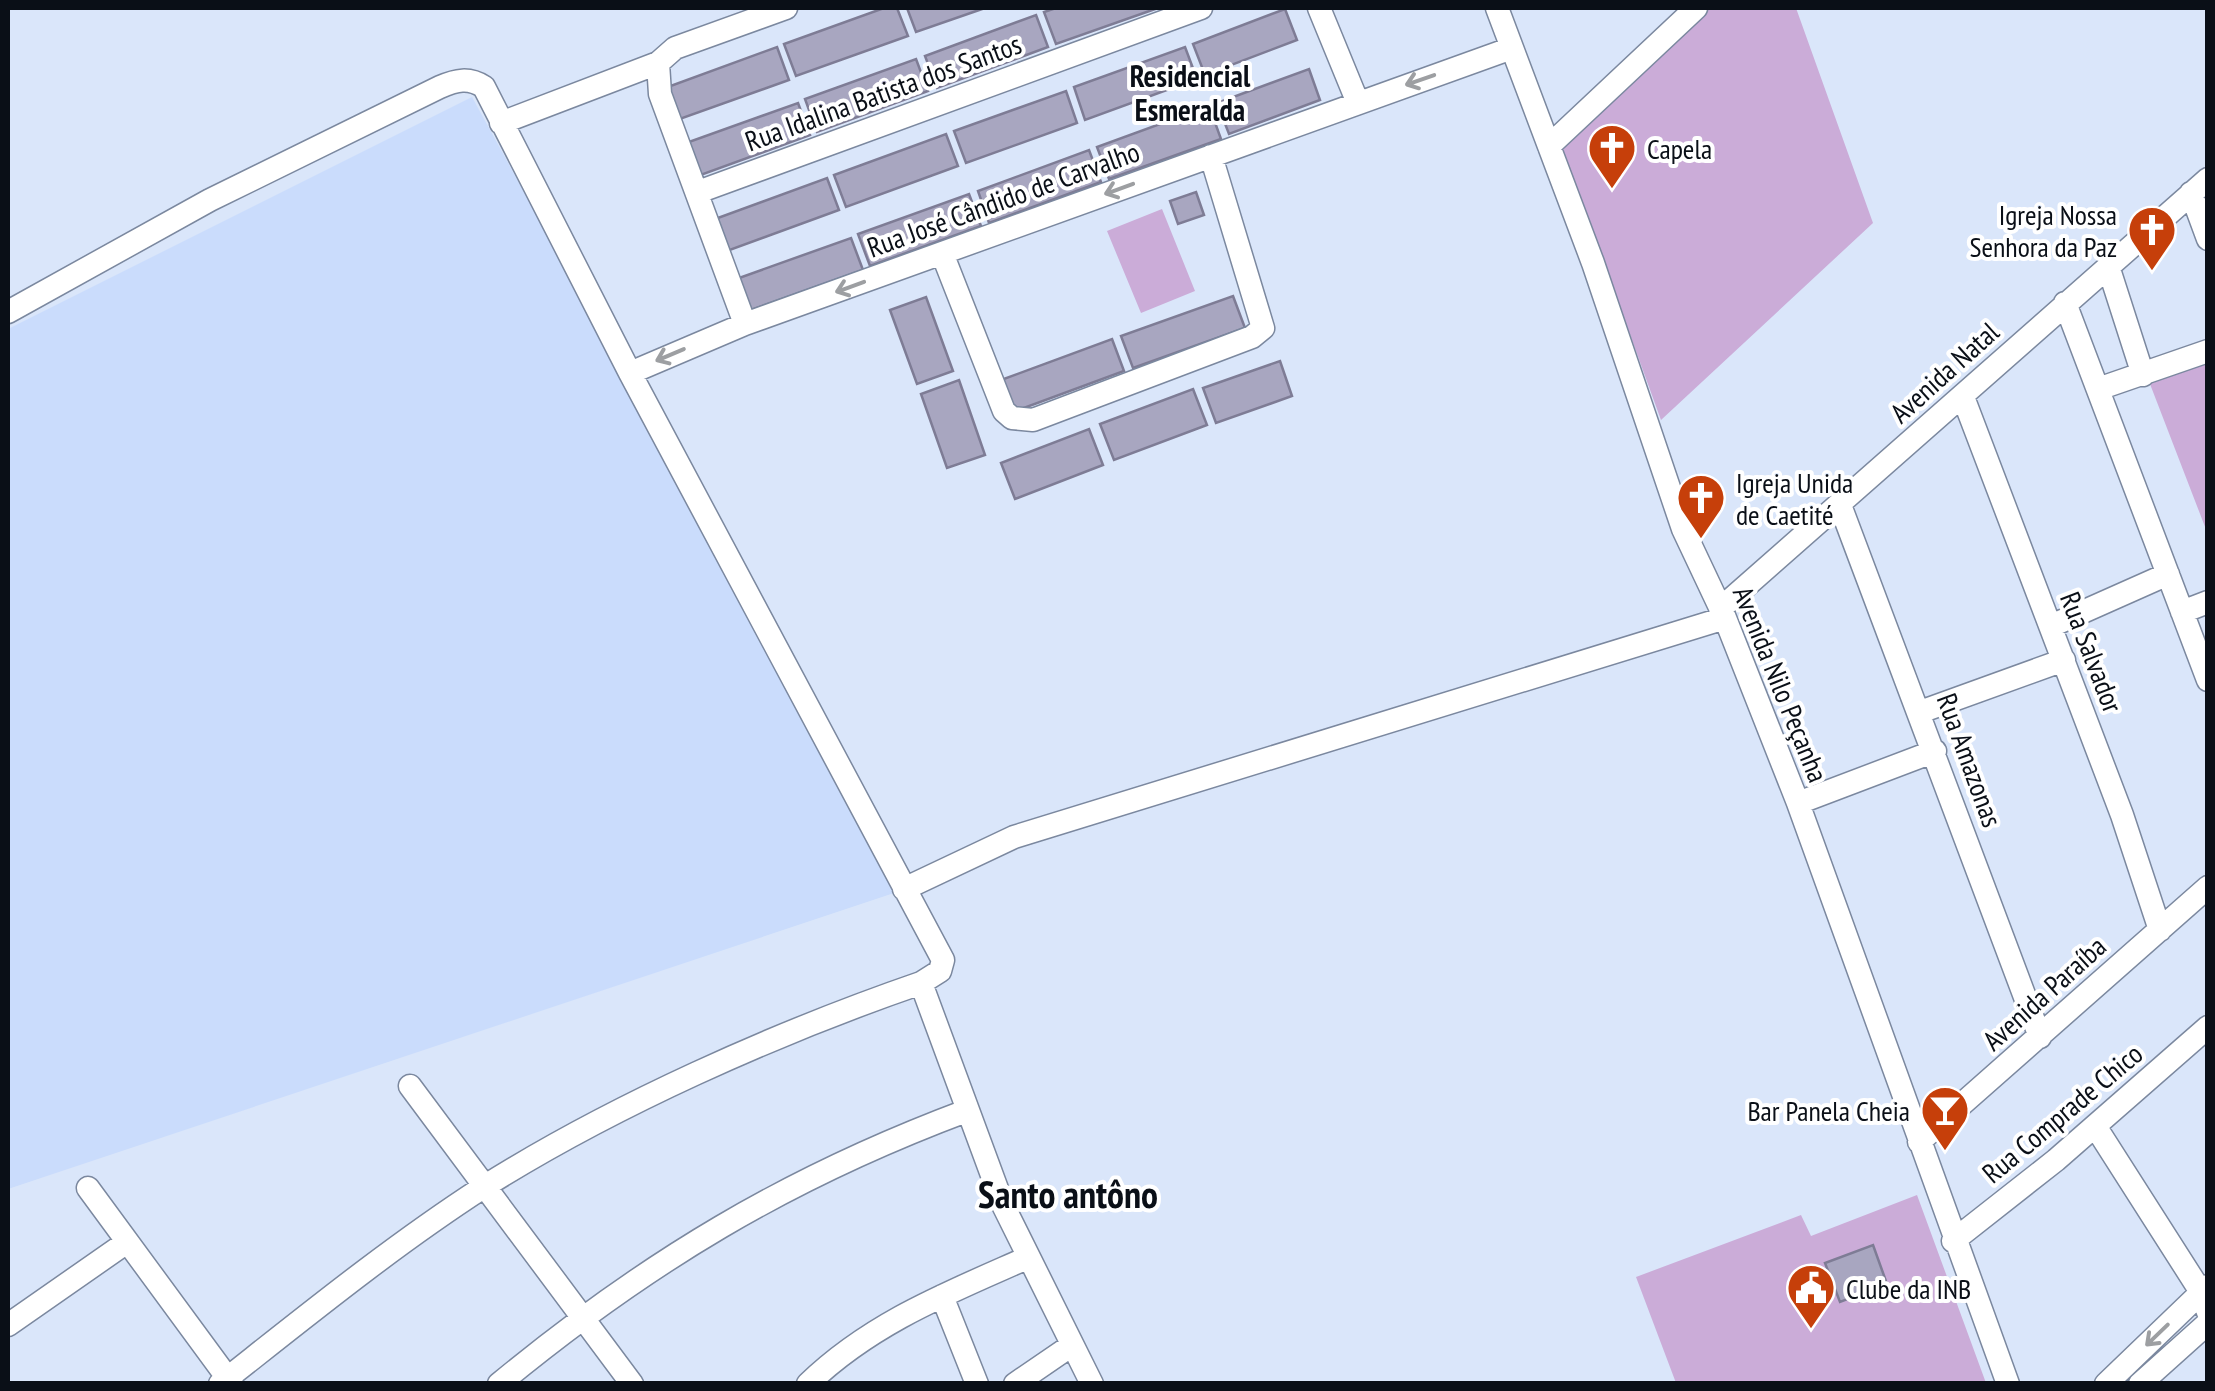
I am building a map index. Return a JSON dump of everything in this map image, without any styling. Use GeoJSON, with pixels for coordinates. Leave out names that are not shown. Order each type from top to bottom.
{"type":"FeatureCollection","features":[{"type":"Feature","properties":{"kind":"street"},"geometry":{"type":"LineString","coordinates":[[501,123],[658,63],[675,48],[786,8]]}},
{"type":"Feature","properties":{"kind":"street","name":"Rua Idalina Batista dos Santos"},"geometry":{"type":"LineString","coordinates":[[698,192],[1200,8]]}},
{"type":"Feature","properties":{"kind":"street"},"geometry":{"type":"LineString","coordinates":[[1319,8],[1358,103]]}},
{"type":"Feature","properties":{"kind":"street","name":"Avenida Nilo Peçanha"},"geometry":{"type":"LineString","coordinates":[[1497,8],[1682,529],[1723,614],[1798,804],[1953,1241],[2008,1384]]}},
{"type":"Feature","properties":{"kind":"street"},"geometry":{"type":"LineString","coordinates":[[1549,146],[1696,8]]}},
{"type":"Feature","properties":{"kind":"street","name":"Rua José Cândido de Carvalho"},"geometry":{"type":"LineString","coordinates":[[630,373],[745,324],[1512,48]]}},
{"type":"Feature","properties":{"kind":"street"},"geometry":{"type":"LineString","coordinates":[[658,63],[660,94],[745,324]]}},
{"type":"Feature","properties":{"kind":"street"},"geometry":{"type":"LineString","coordinates":[[8,312],[210,200],[458,80],[484,88],[630,373],[943,960],[940,971],[921,983],[779,1036],[594,1126],[483,1188],[226,1382],[88,1188]]}},
{"type":"Feature","properties":{"kind":"street"},"geometry":{"type":"LineString","coordinates":[[942,253],[1004,411],[1012,418],[1033,420],[1252,337],[1263,328],[1211,156]]}},
{"type":"Feature","properties":{"kind":"street"},"geometry":{"type":"LineString","coordinates":[[2199,186],[2208,240]]}},
{"type":"Feature","properties":{"kind":"street","name":"Avenida Natal"},"geometry":{"type":"LineString","coordinates":[[1723,614],[2199,186]]}},
{"type":"Feature","properties":{"kind":"street"},"geometry":{"type":"LineString","coordinates":[[2108,266],[2143,374]]}},
{"type":"Feature","properties":{"kind":"street"},"geometry":{"type":"LineString","coordinates":[[2066,302],[2208,680]]}},
{"type":"Feature","properties":{"kind":"street"},"geometry":{"type":"LineString","coordinates":[[2098,388],[2208,351]]}},
{"type":"Feature","properties":{"kind":"street","name":"Rua Salvador"},"geometry":{"type":"LineString","coordinates":[[1962,397],[2064,660],[2160,930]]}},
{"type":"Feature","properties":{"kind":"street","name":"Rua Amazonas"},"geometry":{"type":"LineString","coordinates":[[1840,506],[2040,1037]]}},
{"type":"Feature","properties":{"kind":"street"},"geometry":{"type":"LineString","coordinates":[[2051,626],[2168,574]]}},
{"type":"Feature","properties":{"kind":"street"},"geometry":{"type":"LineString","coordinates":[[2182,612],[2208,602]]}},
{"type":"Feature","properties":{"kind":"street"},"geometry":{"type":"LineString","coordinates":[[904,888],[1014,837],[1723,614]]}},
{"type":"Feature","properties":{"kind":"street"},"geometry":{"type":"LineString","coordinates":[[1920,712],[2064,660]]}},
{"type":"Feature","properties":{"kind":"street"},"geometry":{"type":"LineString","coordinates":[[1798,804],[1934,751]]}},
{"type":"Feature","properties":{"kind":"street","name":"Avenida Paraíba"},"geometry":{"type":"LineString","coordinates":[[1919,1142],[2208,887]]}},
{"type":"Feature","properties":{"kind":"street"},"geometry":{"type":"LineString","coordinates":[[921,983],[966,1111],[1027,1258],[1092,1384]]}},
{"type":"Feature","properties":{"kind":"street","name":"Rua Comprade Chico"},"geometry":{"type":"LineString","coordinates":[[1953,1241],[2208,1028]]}},
{"type":"Feature","properties":{"kind":"street"},"geometry":{"type":"LineString","coordinates":[[410,1086],[579,1318],[632,1384]]}},
{"type":"Feature","properties":{"kind":"street"},"geometry":{"type":"LineString","coordinates":[[499,1384],[579,1318],[714,1227],[775,1193],[888,1140],[966,1111]]}},
{"type":"Feature","properties":{"kind":"street"},"geometry":{"type":"LineString","coordinates":[[2094,1126],[2205,1297],[2106,1384]]}},
{"type":"Feature","properties":{"kind":"street"},"geometry":{"type":"LineString","coordinates":[[8,1325],[127,1242]]}},
{"type":"Feature","properties":{"kind":"street"},"geometry":{"type":"LineString","coordinates":[[808,1384],[864,1336],[1027,1258]]}},
{"type":"Feature","properties":{"kind":"street"},"geometry":{"type":"LineString","coordinates":[[942,1296],[976,1384]]}},
{"type":"Feature","properties":{"kind":"street"},"geometry":{"type":"LineString","coordinates":[[2140,1384],[2208,1323]]}},
{"type":"Feature","properties":{"kind":"street"},"geometry":{"type":"LineString","coordinates":[[1015,1384],[1072,1346]]}},
{"type":"Feature","properties":{"kind":"shaded area"},"geometry":{"type":"Polygon","coordinates":[[[1710,8],[1796,8],[1873,223],[1661,420],[1562,147],[1710,8]]]}},
{"type":"Feature","properties":{"kind":"shaded area"},"geometry":{"type":"Polygon","coordinates":[[[472,97],[906,889],[8,1189],[8,329],[472,97]]]}},
{"type":"Feature","properties":{"kind":"shaded area"},"geometry":{"type":"Polygon","coordinates":[[[1162,209],[1195,291],[1141,313],[1107,231],[1162,209]]]}},
{"type":"Feature","properties":{"kind":"shaded area"},"geometry":{"type":"Polygon","coordinates":[[[2207,362],[2207,532],[2150,384],[2207,362]]]}},
{"type":"Feature","properties":{"kind":"shaded area","name":"Clube da INB"},"geometry":{"type":"Polygon","coordinates":[[[1917,1195],[1986,1383],[1676,1383],[1636,1277],[1801,1215],[1811,1236],[1917,1195]]]}},
{"type":"Feature","properties":{"kind":"building"},"geometry":{"type":"Polygon","coordinates":[[[884,8],[897,8],[908,36],[796,76],[784,44],[884,8]]]}},
{"type":"Feature","properties":{"kind":"building"},"geometry":{"type":"Polygon","coordinates":[[[907,8],[985,8],[916,32],[907,8]]]}},
{"type":"Feature","properties":{"kind":"building"},"geometry":{"type":"Polygon","coordinates":[[[1056,8],[1158,8],[1056,44],[1044,12],[1056,8]]]}},
{"type":"Feature","properties":{"kind":"building"},"geometry":{"type":"Polygon","coordinates":[[[1285,9],[1297,40],[1205,75],[1193,44],[1285,9]]]}},
{"type":"Feature","properties":{"kind":"building"},"geometry":{"type":"Polygon","coordinates":[[[1036,15],[1048,47],[937,88],[925,56],[1036,15]]]}},
{"type":"Feature","properties":{"kind":"building"},"geometry":{"type":"Polygon","coordinates":[[[777,47],[789,80],[677,120],[665,88],[777,47]]]}},
{"type":"Feature","properties":{"kind":"building"},"geometry":{"type":"Polygon","coordinates":[[[1185,47],[1197,79],[1085,120],[1074,87],[1185,47]]]}},
{"type":"Feature","properties":{"kind":"building"},"geometry":{"type":"Polygon","coordinates":[[[916,59],[928,91],[817,132],[805,99],[916,59]]]}},
{"type":"Feature","properties":{"kind":"building"},"geometry":{"type":"Polygon","coordinates":[[[1309,69],[1320,100],[1229,134],[1217,103],[1309,69]]]}},
{"type":"Feature","properties":{"kind":"building"},"geometry":{"type":"Polygon","coordinates":[[[1066,91],[1077,123],[966,163],[954,131],[1066,91]]]}},
{"type":"Feature","properties":{"kind":"building"},"geometry":{"type":"Polygon","coordinates":[[[798,103],[810,135],[698,176],[686,143],[798,103]]]}},
{"type":"Feature","properties":{"kind":"building"},"geometry":{"type":"Polygon","coordinates":[[[1209,106],[1221,139],[1109,179],[1097,147],[1209,106]]]}},
{"type":"Feature","properties":{"kind":"building"},"geometry":{"type":"Polygon","coordinates":[[[946,134],[958,166],[846,207],[834,175],[946,134]]]}},
{"type":"Feature","properties":{"kind":"building"},"geometry":{"type":"Polygon","coordinates":[[[1089,150],[1101,182],[989,223],[978,191],[1089,150]]]}},
{"type":"Feature","properties":{"kind":"building"},"geometry":{"type":"Polygon","coordinates":[[[827,178],[839,210],[727,251],[715,219],[827,178]]]}},
{"type":"Feature","properties":{"kind":"building"},"geometry":{"type":"Polygon","coordinates":[[[1196,192],[1204,215],[1178,224],[1170,201],[1196,192]]]}},
{"type":"Feature","properties":{"kind":"building"},"geometry":{"type":"Polygon","coordinates":[[[969,194],[981,226],[870,266],[858,234],[969,194]]]}},
{"type":"Feature","properties":{"kind":"building"},"geometry":{"type":"Polygon","coordinates":[[[851,238],[863,270],[751,310],[739,278],[851,238]]]}},
{"type":"Feature","properties":{"kind":"building"},"geometry":{"type":"Polygon","coordinates":[[[1233,296],[1245,328],[1133,368],[1121,336],[1233,296]]]}},
{"type":"Feature","properties":{"kind":"building"},"geometry":{"type":"Polygon","coordinates":[[[926,297],[953,371],[917,384],[890,310],[926,297]]]}},
{"type":"Feature","properties":{"kind":"building"},"geometry":{"type":"Polygon","coordinates":[[[1112,339],[1124,371],[1013,412],[1001,380],[1112,339]]]}},
{"type":"Feature","properties":{"kind":"building"},"geometry":{"type":"Polygon","coordinates":[[[1280,361],[1292,396],[1216,423],[1203,388],[1280,361]]]}},
{"type":"Feature","properties":{"kind":"building"},"geometry":{"type":"Polygon","coordinates":[[[959,380],[985,455],[947,468],[921,394],[959,380]]]}},
{"type":"Feature","properties":{"kind":"building"},"geometry":{"type":"Polygon","coordinates":[[[1193,389],[1207,425],[1114,460],[1100,424],[1193,389]]]}},
{"type":"Feature","properties":{"kind":"building"},"geometry":{"type":"Polygon","coordinates":[[[1089,429],[1103,465],[1015,499],[1001,463],[1089,429]]]}},
{"type":"Feature","properties":{"kind":"building"},"geometry":{"type":"Polygon","coordinates":[[[1873,1245],[1887,1284],[1840,1302],[1825,1263],[1873,1245]]]}},
{"type":"Feature","properties":{"kind":"place","name":"Capela"},"geometry":{"type":"Point","coordinates":[1612,190]}},
{"type":"Feature","properties":{"kind":"place","name":"Igreja Nossa Senhora da Paz"},"geometry":{"type":"Point","coordinates":[2152,272]}},
{"type":"Feature","properties":{"kind":"place","name":"Igreja Unida de Caetité"},"geometry":{"type":"Point","coordinates":[1701,540]}},
{"type":"Feature","properties":{"kind":"place","name":"Bar Panela Cheia"},"geometry":{"type":"Point","coordinates":[1945,1152]}},
{"type":"Feature","properties":{"kind":"place","name":"Clube da INB"},"geometry":{"type":"Point","coordinates":[1811,1330]}},
{"type":"Feature","properties":{"kind":"district","name":"Residencial Esmeralda"},"geometry":{"type":"Point","coordinates":[1190,92]}},
{"type":"Feature","properties":{"kind":"district","name":"Santo antôno"},"geometry":{"type":"Point","coordinates":[1068,1193]}}]}
